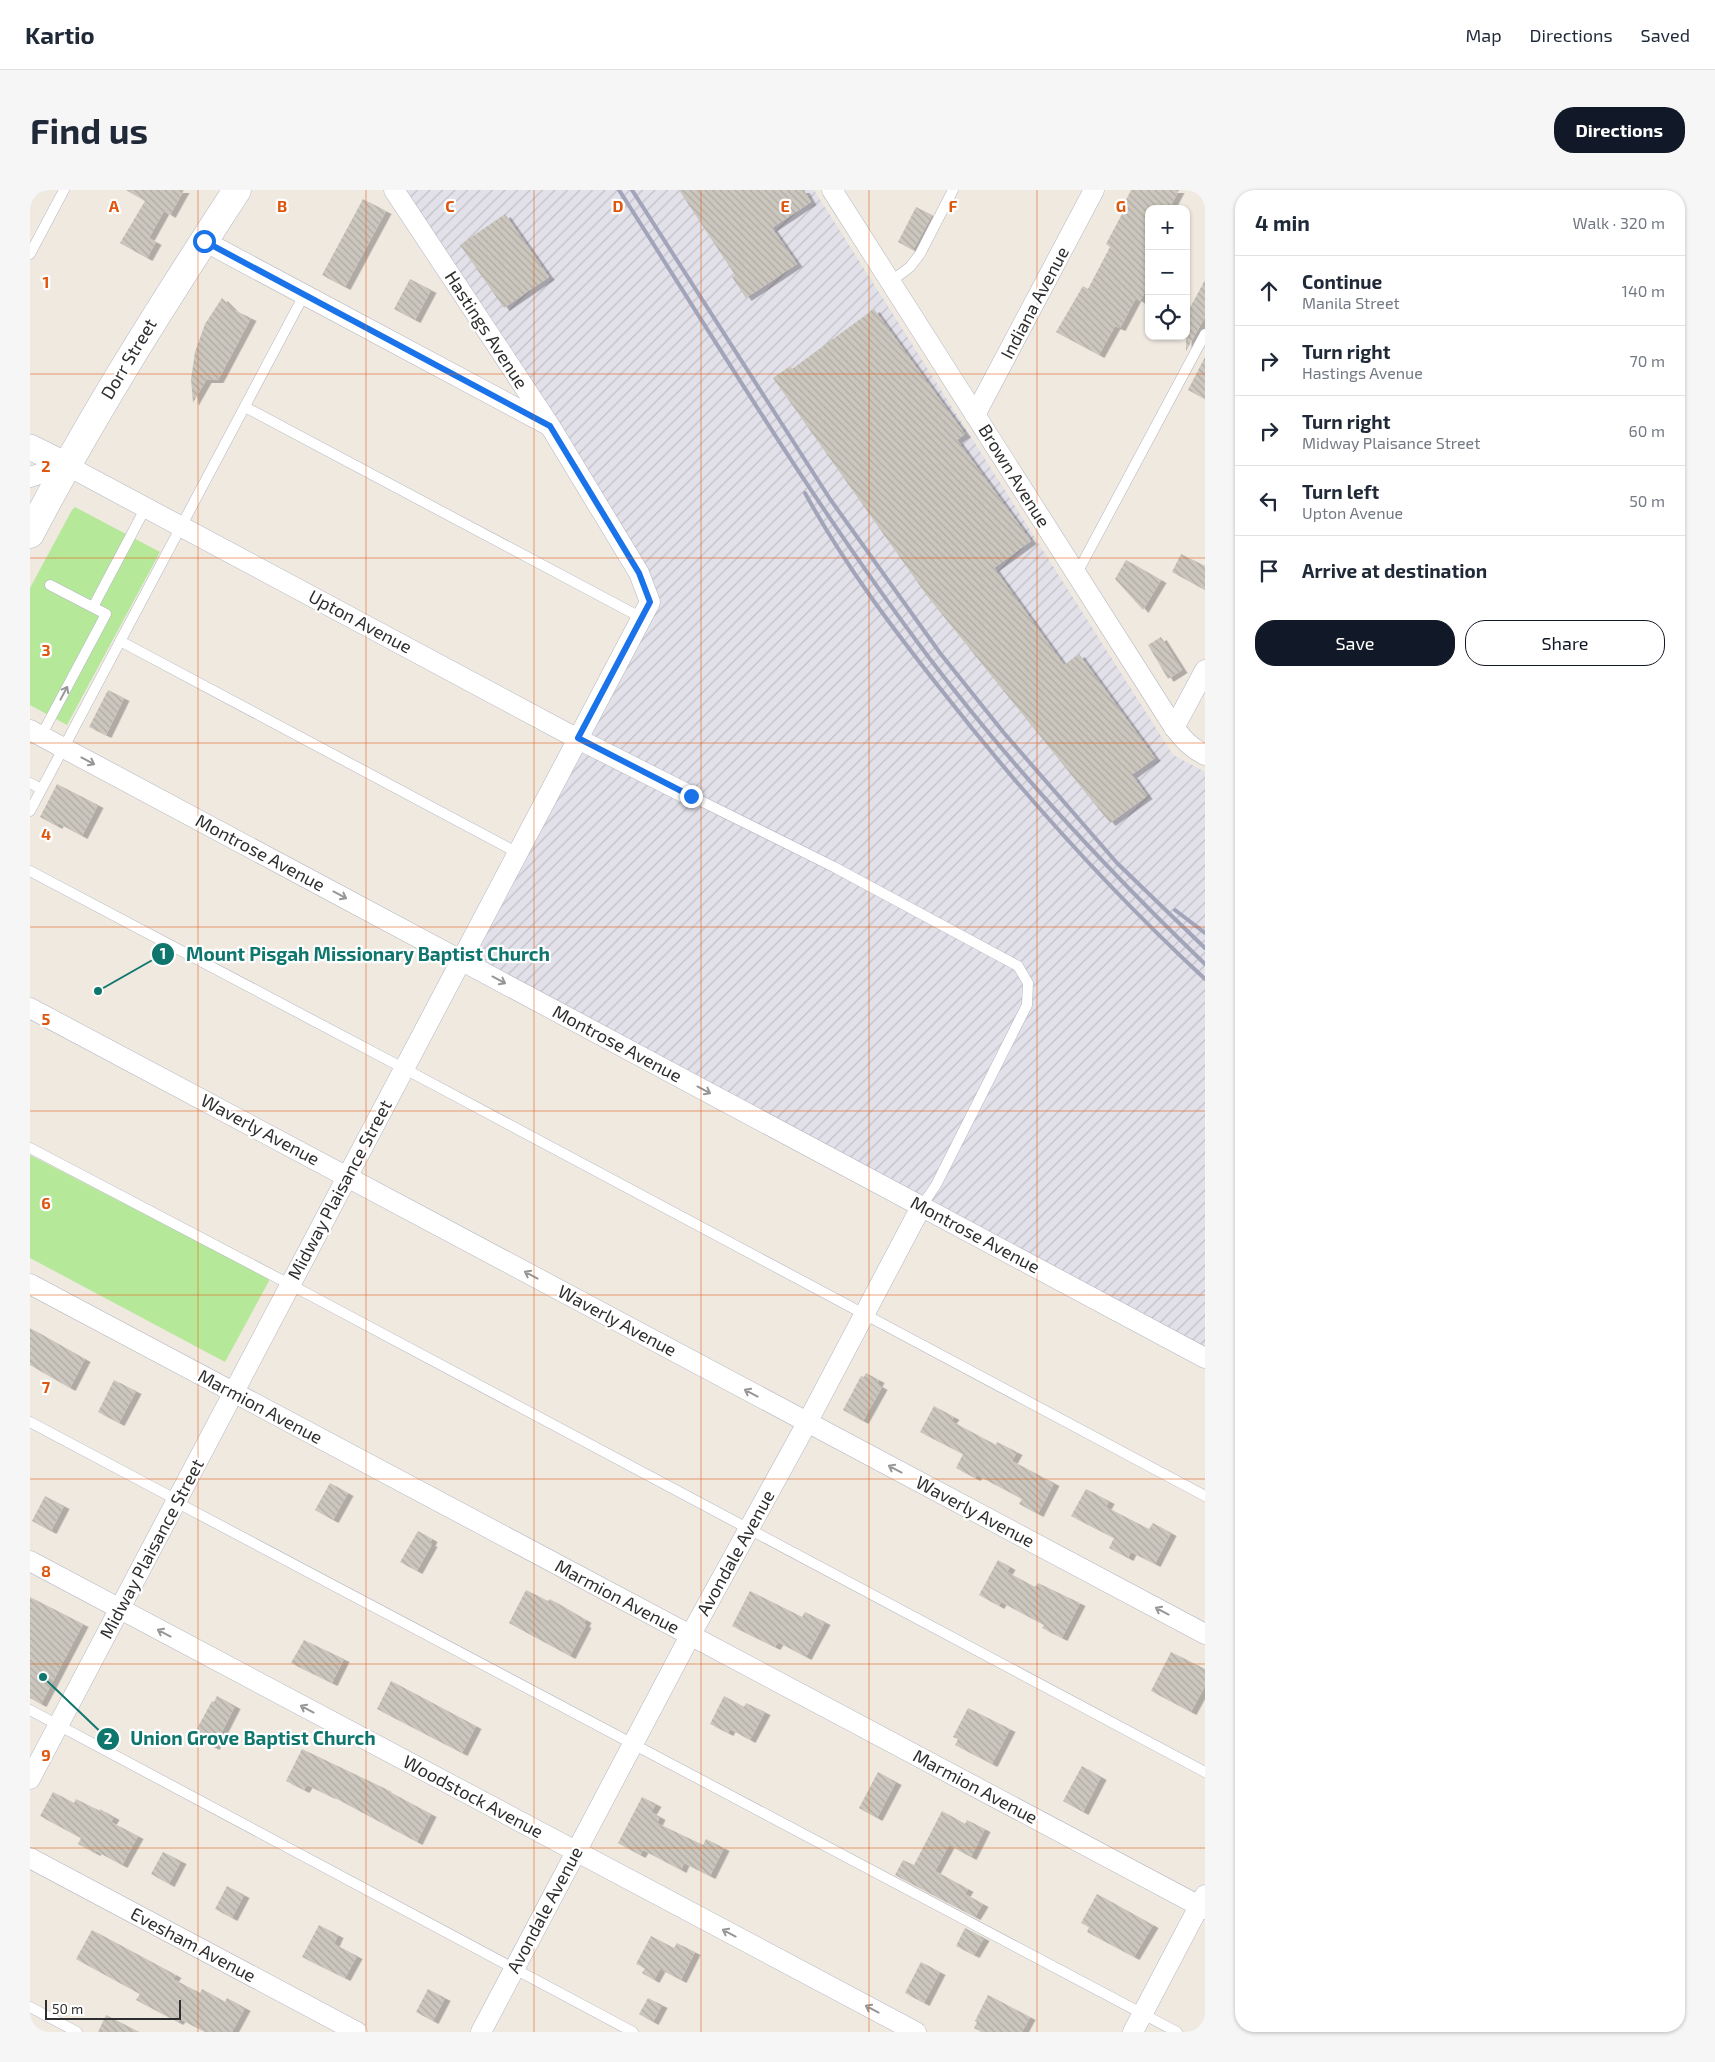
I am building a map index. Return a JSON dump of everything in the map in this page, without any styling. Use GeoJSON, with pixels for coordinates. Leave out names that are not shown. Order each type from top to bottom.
{"type":"FeatureCollection","features":[{"type":"Feature","properties":{"kind":"main road","name":"Dorr Street"},"geometry":{"type":"LineString","coordinates":[[30,534],[66,465],[139,341],[237,190]]}},
{"type":"Feature","properties":{"kind":"street","name":"Hastings Avenue"},"geometry":{"type":"LineString","coordinates":[[394,190],[550,426],[639,573],[646,610]]}},
{"type":"Feature","properties":{"kind":"street","name":"Brown Avenue"},"geometry":{"type":"LineString","coordinates":[[832,190],[1174,728],[1193,749],[1205,755]]}},
{"type":"Feature","properties":{"kind":"street","name":"Indiana Avenue"},"geometry":{"type":"LineString","coordinates":[[975,415],[1094,190]]}},
{"type":"Feature","properties":{"kind":"street"},"geometry":{"type":"LineString","coordinates":[[204,241],[550,426]]}},
{"type":"Feature","properties":{"kind":"street","name":"Upton Avenue"},"geometry":{"type":"LineString","coordinates":[[30,447],[691,796]]}},
{"type":"Feature","properties":{"kind":"street"},"geometry":{"type":"LineString","coordinates":[[30,477],[66,465]]}},
{"type":"Feature","properties":{"kind":"street","name":"Midway Plaisance Street"},"geometry":{"type":"LineString","coordinates":[[30,1779],[646,610]]}},
{"type":"Feature","properties":{"kind":"street"},"geometry":{"type":"LineString","coordinates":[[1174,728],[1205,670]]}},
{"type":"Feature","properties":{"kind":"street","name":"Montrose Avenue"},"geometry":{"type":"LineString","coordinates":[[36,733],[1205,1358]]}},
{"type":"Feature","properties":{"kind":"street","name":"Waverly Avenue"},"geometry":{"type":"LineString","coordinates":[[30,1008],[1205,1634]]}},
{"type":"Feature","properties":{"kind":"street","name":"Avondale Avenue"},"geometry":{"type":"LineString","coordinates":[[481,2032],[690,1636],[807,1423],[921,1207]]}},
{"type":"Feature","properties":{"kind":"street","name":"Marmion Avenue"},"geometry":{"type":"LineString","coordinates":[[30,1284],[690,1636],[1203,1904]]}},
{"type":"Feature","properties":{"kind":"street","name":"Woodstock Avenue"},"geometry":{"type":"LineString","coordinates":[[30,1561],[916,2032]]}},
{"type":"Feature","properties":{"kind":"street","name":"Evesham Avenue"},"geometry":{"type":"LineString","coordinates":[[30,1858],[356,2032]]}},
{"type":"Feature","properties":{"kind":"street"},"geometry":{"type":"LineString","coordinates":[[1133,2032],[1203,1904]]}},
{"type":"Feature","properties":{"kind":"lane"},"geometry":{"type":"LineString","coordinates":[[30,254],[64,190]]}},
{"type":"Feature","properties":{"kind":"lane"},"geometry":{"type":"LineString","coordinates":[[890,282],[910,267],[920,254],[953,190]]}},
{"type":"Feature","properties":{"kind":"lane"},"geometry":{"type":"LineString","coordinates":[[30,811],[304,295]]}},
{"type":"Feature","properties":{"kind":"lane"},"geometry":{"type":"LineString","coordinates":[[1076,575],[1205,334]]}},
{"type":"Feature","properties":{"kind":"lane"},"geometry":{"type":"LineString","coordinates":[[245,406],[646,610]]}},
{"type":"Feature","properties":{"kind":"lane"},"geometry":{"type":"LineString","coordinates":[[93,608],[146,507]]}},
{"type":"Feature","properties":{"kind":"lane"},"geometry":{"type":"LineString","coordinates":[[36,733],[106,614],[50,586]]}},
{"type":"Feature","properties":{"kind":"lane"},"geometry":{"type":"LineString","coordinates":[[120,641],[518,853]]}},
{"type":"Feature","properties":{"kind":"lane"},"geometry":{"type":"LineString","coordinates":[[30,783],[41,789]]}},
{"type":"Feature","properties":{"kind":"lane"},"geometry":{"type":"LineString","coordinates":[[691,796],[834,867],[1018,966],[1028,983],[1027,1005],[936,1185],[921,1207]]}},
{"type":"Feature","properties":{"kind":"lane"},"geometry":{"type":"LineString","coordinates":[[30,871],[405,1068],[1205,1496]]}},
{"type":"Feature","properties":{"kind":"lane"},"geometry":{"type":"LineString","coordinates":[[30,1148],[1205,1772]]}},
{"type":"Feature","properties":{"kind":"lane"},"geometry":{"type":"LineString","coordinates":[[30,1422],[1177,2032]]}},
{"type":"Feature","properties":{"kind":"lane"},"geometry":{"type":"LineString","coordinates":[[30,1710],[633,2032]]}},
{"type":"Feature","properties":{"kind":"lane"},"geometry":{"type":"LineString","coordinates":[[30,2007],[77,2032]]}},
{"type":"Feature","properties":{"kind":"shaded area"},"geometry":{"type":"Polygon","coordinates":[[[393,190],[814,190],[1173,755],[1205,772],[1205,1356],[461,960],[650,602],[393,190]]]}},
{"type":"Feature","properties":{"kind":"green space"},"geometry":{"type":"Polygon","coordinates":[[[75,507],[160,552],[67,725],[30,705],[30,588],[75,507]]]}},
{"type":"Feature","properties":{"kind":"green space"},"geometry":{"type":"Polygon","coordinates":[[[30,1155],[268,1278],[269,1281],[225,1362],[30,1258],[30,1155]]]}},
{"type":"Feature","properties":{"kind":"building"},"geometry":{"type":"Polygon","coordinates":[[[126,190],[184,190],[170,215],[164,211],[149,238],[156,242],[147,258],[120,243],[145,201],[126,190]]]}},
{"type":"Feature","properties":{"kind":"building"},"geometry":{"type":"Polygon","coordinates":[[[679,190],[804,190],[811,202],[772,228],[797,264],[746,298],[732,277],[735,275],[679,190]]]}},
{"type":"Feature","properties":{"kind":"building"},"geometry":{"type":"Polygon","coordinates":[[[1131,190],[1179,190],[1171,205],[1145,205],[1145,292],[1140,301],[1136,298],[1120,328],[1115,326],[1099,355],[1056,332],[1083,286],[1088,289],[1110,247],[1106,244],[1122,214],[1120,212],[1131,190]]]}},
{"type":"Feature","properties":{"kind":"building"},"geometry":{"type":"Polygon","coordinates":[[[363,199],[386,211],[345,287],[322,275],[363,199]]]}},
{"type":"Feature","properties":{"kind":"building"},"geometry":{"type":"Polygon","coordinates":[[[916,207],[932,215],[913,250],[898,242],[916,207]]]}},
{"type":"Feature","properties":{"kind":"building"},"geometry":{"type":"Polygon","coordinates":[[[505,214],[549,277],[504,308],[460,245],[505,214]]]}},
{"type":"Feature","properties":{"kind":"building"},"geometry":{"type":"Polygon","coordinates":[[[410,279],[431,290],[415,320],[394,309],[410,279]]]}},
{"type":"Feature","properties":{"kind":"building"},"geometry":{"type":"Polygon","coordinates":[[[1205,280],[1205,317],[1186,351],[1186,340],[1190,340],[1190,308],[1205,280]]]}},
{"type":"Feature","properties":{"kind":"building"},"geometry":{"type":"Polygon","coordinates":[[[222,298],[234,310],[251,318],[218,380],[206,380],[193,403],[191,379],[195,352],[205,324],[222,298]]]}},
{"type":"Feature","properties":{"kind":"building"},"geometry":{"type":"Polygon","coordinates":[[[874,309],[965,434],[957,440],[1031,541],[994,568],[1064,665],[1079,654],[1155,758],[1132,775],[1147,796],[1110,823],[928,597],[773,378],[790,366],[792,369],[874,309]]]}},
{"type":"Feature","properties":{"kind":"building"},"geometry":{"type":"Polygon","coordinates":[[[1205,357],[1205,399],[1188,390],[1205,357]]]}},
{"type":"Feature","properties":{"kind":"building"},"geometry":{"type":"Polygon","coordinates":[[[1181,554],[1205,566],[1205,590],[1172,572],[1181,554]]]}},
{"type":"Feature","properties":{"kind":"building"},"geometry":{"type":"Polygon","coordinates":[[[1126,560],[1161,580],[1143,610],[1115,579],[1126,560]]]}},
{"type":"Feature","properties":{"kind":"building"},"geometry":{"type":"Polygon","coordinates":[[[1161,637],[1182,670],[1168,679],[1148,645],[1161,637]]]}},
{"type":"Feature","properties":{"kind":"building"},"geometry":{"type":"Polygon","coordinates":[[[108,690],[124,698],[106,735],[89,727],[108,690]]]}},
{"type":"Feature","properties":{"kind":"building"},"geometry":{"type":"Polygon","coordinates":[[[57,784],[98,805],[82,836],[58,823],[57,826],[40,817],[57,784]]]}},
{"type":"Feature","properties":{"kind":"building"},"geometry":{"type":"Polygon","coordinates":[[[30,1328],[85,1359],[70,1388],[30,1365],[30,1328]]]}},
{"type":"Feature","properties":{"kind":"building"},"geometry":{"type":"Polygon","coordinates":[[[866,1373],[879,1380],[877,1384],[882,1387],[863,1421],[843,1410],[861,1376],[864,1377],[866,1373]]]}},
{"type":"Feature","properties":{"kind":"building"},"geometry":{"type":"Polygon","coordinates":[[[114,1380],[136,1391],[119,1423],[98,1412],[114,1380]]]}},
{"type":"Feature","properties":{"kind":"building"},"geometry":{"type":"Polygon","coordinates":[[[934,1406],[954,1417],[951,1421],[996,1445],[997,1442],[1017,1452],[1012,1461],[1054,1483],[1038,1514],[1019,1504],[1022,1499],[977,1475],[975,1478],[956,1468],[963,1454],[920,1432],[934,1406]]]}},
{"type":"Feature","properties":{"kind":"building"},"geometry":{"type":"Polygon","coordinates":[[[330,1483],[348,1493],[333,1520],[315,1510],[330,1483]]]}},
{"type":"Feature","properties":{"kind":"building"},"geometry":{"type":"Polygon","coordinates":[[[1086,1489],[1109,1501],[1106,1507],[1149,1529],[1153,1523],[1171,1533],[1155,1564],[1131,1552],[1128,1558],[1109,1548],[1114,1538],[1071,1516],[1086,1489]]]}},
{"type":"Feature","properties":{"kind":"building"},"geometry":{"type":"Polygon","coordinates":[[[45,1496],[64,1506],[51,1531],[32,1521],[45,1496]]]}},
{"type":"Feature","properties":{"kind":"building"},"geometry":{"type":"Polygon","coordinates":[[[418,1531],[432,1539],[430,1543],[432,1544],[417,1571],[400,1562],[418,1531]]]}},
{"type":"Feature","properties":{"kind":"building"},"geometry":{"type":"Polygon","coordinates":[[[998,1560],[1010,1567],[1007,1572],[1035,1587],[1038,1583],[1080,1603],[1062,1638],[1042,1628],[1044,1625],[1001,1602],[999,1606],[979,1595],[998,1560]]]}},
{"type":"Feature","properties":{"kind":"building"},"geometry":{"type":"Polygon","coordinates":[[[526,1590],[548,1601],[550,1599],[586,1620],[584,1624],[586,1625],[570,1656],[509,1623],[526,1590]]]}},
{"type":"Feature","properties":{"kind":"building"},"geometry":{"type":"Polygon","coordinates":[[[750,1591],[802,1617],[805,1612],[825,1622],[806,1657],[778,1642],[775,1647],[732,1626],[750,1591]]]}},
{"type":"Feature","properties":{"kind":"building"},"geometry":{"type":"Polygon","coordinates":[[[30,1597],[83,1624],[41,1704],[30,1698],[30,1597]]]}},
{"type":"Feature","properties":{"kind":"building"},"geometry":{"type":"Polygon","coordinates":[[[304,1640],[344,1659],[332,1683],[291,1663],[304,1640]]]}},
{"type":"Feature","properties":{"kind":"building"},"geometry":{"type":"Polygon","coordinates":[[[1171,1652],[1205,1669],[1205,1686],[1191,1712],[1151,1691],[1171,1652]]]}},
{"type":"Feature","properties":{"kind":"building"},"geometry":{"type":"Polygon","coordinates":[[[391,1681],[476,1726],[462,1753],[377,1709],[391,1681]]]}},
{"type":"Feature","properties":{"kind":"building"},"geometry":{"type":"Polygon","coordinates":[[[217,1696],[235,1706],[214,1747],[193,1736],[212,1701],[214,1702],[217,1696]]]}},
{"type":"Feature","properties":{"kind":"building"},"geometry":{"type":"Polygon","coordinates":[[[724,1696],[744,1707],[746,1703],[765,1712],[750,1740],[730,1729],[728,1733],[710,1724],[724,1696]]]}},
{"type":"Feature","properties":{"kind":"building"},"geometry":{"type":"Polygon","coordinates":[[[968,1708],[1010,1729],[992,1764],[955,1745],[958,1739],[953,1737],[968,1708]]]}},
{"type":"Feature","properties":{"kind":"building"},"geometry":{"type":"Polygon","coordinates":[[[302,1749],[386,1789],[431,1814],[417,1842],[330,1795],[307,1785],[304,1790],[286,1781],[302,1749]]]}},
{"type":"Feature","properties":{"kind":"building"},"geometry":{"type":"Polygon","coordinates":[[[1082,1766],[1101,1777],[1083,1812],[1063,1801],[1082,1766]]]}},
{"type":"Feature","properties":{"kind":"building"},"geometry":{"type":"Polygon","coordinates":[[[878,1772],[896,1782],[877,1818],[859,1808],[878,1772]]]}},
{"type":"Feature","properties":{"kind":"building"},"geometry":{"type":"Polygon","coordinates":[[[53,1792],[74,1803],[76,1799],[100,1811],[100,1809],[114,1817],[111,1822],[138,1836],[122,1865],[78,1844],[81,1838],[40,1816],[53,1792]]]}},
{"type":"Feature","properties":{"kind":"building"},"geometry":{"type":"Polygon","coordinates":[[[642,1797],[656,1804],[651,1812],[660,1817],[657,1823],[703,1845],[706,1839],[724,1848],[710,1876],[684,1863],[681,1870],[643,1850],[640,1855],[618,1843],[642,1797]]]}},
{"type":"Feature","properties":{"kind":"building"},"geometry":{"type":"Polygon","coordinates":[[[942,1811],[965,1824],[967,1820],[985,1829],[971,1857],[949,1845],[935,1871],[968,1889],[965,1894],[983,1904],[975,1917],[895,1875],[903,1860],[914,1865],[942,1811]]]}},
{"type":"Feature","properties":{"kind":"building"},"geometry":{"type":"Polygon","coordinates":[[[163,1852],[181,1861],[169,1884],[151,1874],[163,1852]]]}},
{"type":"Feature","properties":{"kind":"building"},"geometry":{"type":"Polygon","coordinates":[[[227,1886],[244,1895],[232,1918],[215,1909],[227,1886]]]}},
{"type":"Feature","properties":{"kind":"building"},"geometry":{"type":"Polygon","coordinates":[[[1097,1894],[1153,1925],[1134,1957],[1087,1932],[1089,1927],[1081,1923],[1097,1894]]]}},
{"type":"Feature","properties":{"kind":"building"},"geometry":{"type":"Polygon","coordinates":[[[319,1925],[338,1935],[334,1944],[357,1956],[345,1978],[302,1957],[319,1925]]]}},
{"type":"Feature","properties":{"kind":"building"},"geometry":{"type":"Polygon","coordinates":[[[965,1928],[984,1938],[974,1955],[956,1946],[965,1928]]]}},
{"type":"Feature","properties":{"kind":"building"},"geometry":{"type":"Polygon","coordinates":[[[92,1930],[176,1975],[173,1979],[200,1993],[202,1989],[225,2002],[227,1998],[245,2008],[232,2032],[205,2032],[180,2019],[178,2022],[136,2000],[140,1994],[76,1959],[92,1930]]]}},
{"type":"Feature","properties":{"kind":"building"},"geometry":{"type":"Polygon","coordinates":[[[651,1936],[674,1948],[677,1943],[695,1952],[681,1980],[660,1969],[654,1980],[642,1973],[645,1968],[636,1964],[651,1936]]]}},
{"type":"Feature","properties":{"kind":"building"},"geometry":{"type":"Polygon","coordinates":[[[921,1962],[940,1972],[924,2003],[905,1993],[921,1962]]]}},
{"type":"Feature","properties":{"kind":"building"},"geometry":{"type":"Polygon","coordinates":[[[428,1989],[445,1998],[433,2021],[416,2012],[428,1989]]]}},
{"type":"Feature","properties":{"kind":"building"},"geometry":{"type":"Polygon","coordinates":[[[988,1995],[1030,2017],[1022,2032],[982,2032],[974,2028],[977,2022],[975,2021],[988,1995]]]}},
{"type":"Feature","properties":{"kind":"building"},"geometry":{"type":"Polygon","coordinates":[[[648,1998],[662,2005],[653,2022],[639,2014],[648,1998]]]}},
{"type":"Feature","properties":{"kind":"building"},"geometry":{"type":"Polygon","coordinates":[[[106,2015],[139,2032],[98,2032],[106,2015]]]}},
{"type":"Feature","properties":{"kind":"railway"},"geometry":{"type":"LineString","coordinates":[[619,190],[732,368],[848,545],[930,659],[994,739],[1062,817],[1132,892],[1205,964]]}},
{"type":"Feature","properties":{"kind":"railway"},"geometry":{"type":"LineString","coordinates":[[632,190],[830,499],[940,653],[1004,733],[1117,863],[1205,948]]}},
{"type":"Feature","properties":{"kind":"railway"},"geometry":{"type":"LineString","coordinates":[[805,493],[836,545],[870,596],[1004,768],[1101,876],[1205,979]]}},
{"type":"Feature","properties":{"kind":"railway"},"geometry":{"type":"LineString","coordinates":[[1175,910],[1205,933]]}},
{"type":"Feature","properties":{"kind":"place","name":"Mount Pisgah Missionary Baptist Church"},"geometry":{"type":"Point","coordinates":[98,991]}},
{"type":"Feature","properties":{"kind":"place","name":"Union Grove Baptist Church"},"geometry":{"type":"Point","coordinates":[43,1677]}},
{"type":"Feature","properties":{"kind":"route"},"geometry":{"type":"LineString","coordinates":[[204,241],[550,426],[639,573],[650,602],[578,738],[691,796]]}}]}
